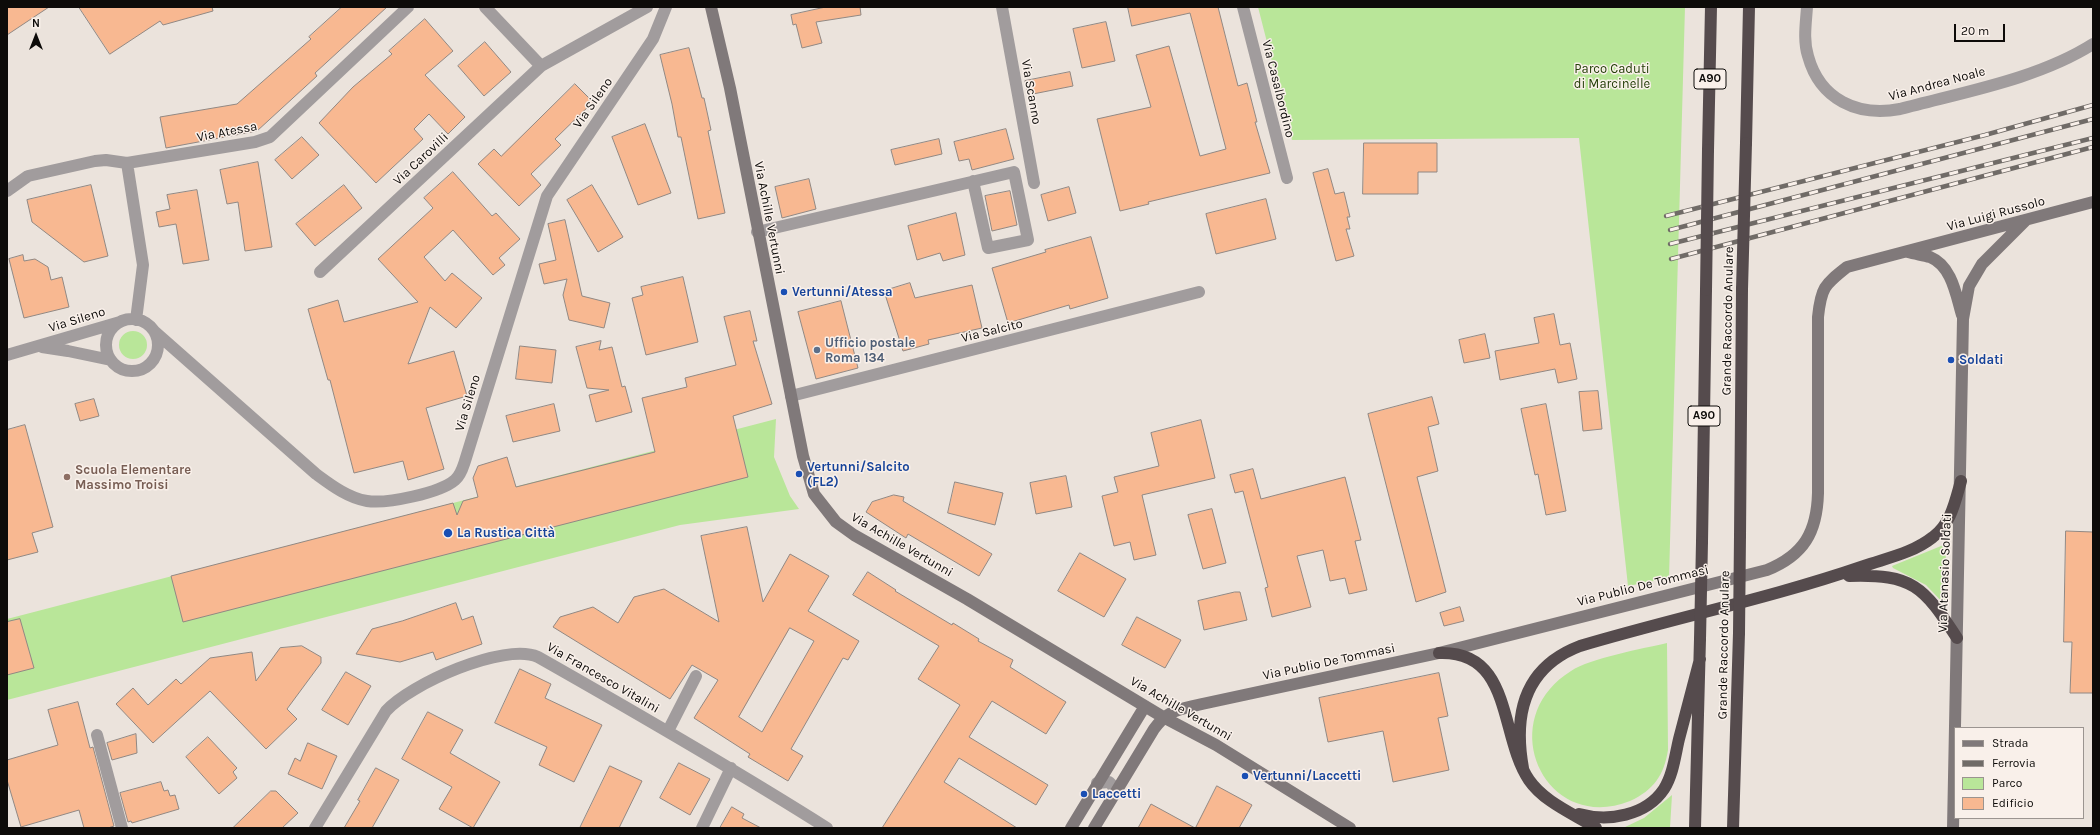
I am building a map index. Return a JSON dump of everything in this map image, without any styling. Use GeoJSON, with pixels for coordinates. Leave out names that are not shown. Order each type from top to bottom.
{"type":"FeatureCollection","features":[{"type":"Feature","properties":{"kind":"highway","name":"Grande Raccordo Anulare"},"geometry":{"type":"LineString","coordinates":[[1695,828],[1700,660],[1711,7]]}},
{"type":"Feature","properties":{"kind":"highway","name":"Grande Raccordo Anulare"},"geometry":{"type":"LineString","coordinates":[[1733,828],[1739,634],[1742,289],[1749,7]]}},
{"type":"Feature","properties":{"kind":"highway"},"geometry":{"type":"LineString","coordinates":[[1523,768],[1519,730],[1524,699],[1539,674],[1562,654],[1580,646],[1617,635],[1838,576],[1906,553],[1934,537],[1942,529],[1950,515],[1961,482]]}},
{"type":"Feature","properties":{"kind":"highway"},"geometry":{"type":"LineString","coordinates":[[1838,576],[1878,575],[1910,584],[1920,590],[1932,602],[1957,638]]}},
{"type":"Feature","properties":{"kind":"highway"},"geometry":{"type":"LineString","coordinates":[[1439,653],[1450,653],[1466,657],[1480,665],[1491,675],[1498,691],[1513,745],[1523,768],[1534,787],[1551,801],[1570,811],[1596,828]]}},
{"type":"Feature","properties":{"kind":"highway"},"geometry":{"type":"LineString","coordinates":[[1570,811],[1604,817],[1624,815],[1642,808],[1662,792],[1672,770],[1700,660]]}},
{"type":"Feature","properties":{"kind":"highway"},"geometry":{"type":"LineString","coordinates":[[1735,756],[1739,828]]}},
{"type":"Feature","properties":{"kind":"street","name":"Via Atessa"},"geometry":{"type":"LineString","coordinates":[[7,190],[28,176],[94,161],[106,160],[127,163],[240,145],[270,137],[408,7]]}},
{"type":"Feature","properties":{"kind":"street"},"geometry":{"type":"LineString","coordinates":[[485,7],[541,66]]}},
{"type":"Feature","properties":{"kind":"street","name":"Via Carovilli"},"geometry":{"type":"LineString","coordinates":[[320,272],[541,66],[647,7]]}},
{"type":"Feature","properties":{"kind":"street","name":"Via Sileno"},"geometry":{"type":"LineString","coordinates":[[154,331],[316,474],[335,488],[356,498],[375,501],[408,496],[439,488],[452,482],[458,476],[465,461],[546,196],[653,38],[666,7]]}},
{"type":"Feature","properties":{"kind":"street","name":"Via Achille Vertunni"},"geometry":{"type":"LineString","coordinates":[[711,7],[730,88],[757,232],[810,485],[821,505],[844,528],[967,599],[1145,706],[1210,742],[1350,828]]}},
{"type":"Feature","properties":{"kind":"street","name":"Via Scanno"},"geometry":{"type":"LineString","coordinates":[[1002,7],[1034,183]]}},
{"type":"Feature","properties":{"kind":"street","name":"Via Casalbordino"},"geometry":{"type":"LineString","coordinates":[[1243,7],[1287,178]]}},
{"type":"Feature","properties":{"kind":"street","name":"Via Andrea Noale"},"geometry":{"type":"LineString","coordinates":[[1806,7],[1805,39],[1807,55],[1812,69],[1820,82],[1839,101],[1856,109],[1886,112],[1900,109],[2034,72],[2063,61],[2093,44]]}},
{"type":"Feature","properties":{"kind":"street"},"geometry":{"type":"LineString","coordinates":[[127,163],[143,265],[131,320]]}},
{"type":"Feature","properties":{"kind":"street"},"geometry":{"type":"LineString","coordinates":[[757,232],[973,181],[1014,172],[1028,240],[988,248],[973,181]]}},
{"type":"Feature","properties":{"kind":"street","name":"Via Luigi Russolo"},"geometry":{"type":"LineString","coordinates":[[1905,252],[2093,202]]}},
{"type":"Feature","properties":{"kind":"street","name":"Via Atanasio Soldati"},"geometry":{"type":"LineString","coordinates":[[1955,727],[1961,482],[1960,418],[1964,319],[1969,286],[1982,264],[2025,221]]}},
{"type":"Feature","properties":{"kind":"street","name":"Via Atanasio Soldati"},"geometry":{"type":"LineString","coordinates":[[1905,252],[1931,258],[1944,267],[1952,280],[1964,319]]}},
{"type":"Feature","properties":{"kind":"street","name":"Via Publio De Tommasi"},"geometry":{"type":"LineString","coordinates":[[1163,716],[1202,704],[1439,653],[1768,570],[1794,554],[1808,538],[1814,527],[1818,508],[1818,317],[1821,294],[1832,279],[1847,267],[1905,252]]}},
{"type":"Feature","properties":{"kind":"street","name":"Via Salcito"},"geometry":{"type":"LineString","coordinates":[[791,396],[1199,292]]}},
{"type":"Feature","properties":{"kind":"street"},"geometry":{"type":"LineString","coordinates":[[131,320],[149,326],[154,331],[158,348],[156,356],[150,363],[135,371],[118,366],[111,360],[107,353],[108,337],[118,324],[131,320]]}},
{"type":"Feature","properties":{"kind":"street","name":"Via Sileno"},"geometry":{"type":"LineString","coordinates":[[39,347],[102,325],[131,320]]}},
{"type":"Feature","properties":{"kind":"street"},"geometry":{"type":"LineString","coordinates":[[7,355],[39,347]]}},
{"type":"Feature","properties":{"kind":"street","name":"Via Sileno"},"geometry":{"type":"LineString","coordinates":[[39,347],[68,351],[111,360]]}},
{"type":"Feature","properties":{"kind":"street","name":"Via Francesco Vitalini"},"geometry":{"type":"LineString","coordinates":[[314,828],[386,711],[394,702],[421,685],[496,656],[522,652],[534,655],[668,731],[731,768],[827,828]]}},
{"type":"Feature","properties":{"kind":"street"},"geometry":{"type":"LineString","coordinates":[[668,731],[696,676]]}},
{"type":"Feature","properties":{"kind":"street"},"geometry":{"type":"LineString","coordinates":[[1071,828],[1145,706]]}},
{"type":"Feature","properties":{"kind":"street"},"geometry":{"type":"LineString","coordinates":[[1094,828],[1163,716]]}},
{"type":"Feature","properties":{"kind":"street"},"geometry":{"type":"LineString","coordinates":[[97,735],[122,828]]}},
{"type":"Feature","properties":{"kind":"street"},"geometry":{"type":"LineString","coordinates":[[702,828],[731,768]]}},
{"type":"Feature","properties":{"kind":"street","name":"Via Atanasio Soldati"},"geometry":{"type":"LineString","coordinates":[[1953,828],[1954,780]]}},
{"type":"Feature","properties":{"kind":"street"},"geometry":{"type":"LineString","coordinates":[[1097,784],[1109,782],[1113,786],[1115,794]]}},
{"type":"Feature","properties":{"kind":"green space","name":"Parco Caduti di Marcinelle"},"geometry":{"type":"Polygon","coordinates":[[[1258,7],[1685,7],[1669,578],[1628,586],[1579,138],[1292,140],[1258,7]]]}},
{"type":"Feature","properties":{"kind":"green space"},"geometry":{"type":"Polygon","coordinates":[[[133,331],[143,335],[147,345],[143,355],[133,359],[123,355],[119,345],[123,335],[133,331]]]}},
{"type":"Feature","properties":{"kind":"green space"},"geometry":{"type":"Polygon","coordinates":[[[776,419],[774,457],[790,496],[799,509],[680,525],[7,700],[7,619],[776,419]]]}},
{"type":"Feature","properties":{"kind":"green space"},"geometry":{"type":"Polygon","coordinates":[[[1946,544],[1945,605],[1926,585],[1893,568],[1892,566],[1946,544]]]}},
{"type":"Feature","properties":{"kind":"green space"},"geometry":{"type":"Polygon","coordinates":[[[1667,643],[1668,750],[1661,774],[1652,787],[1630,801],[1600,807],[1574,802],[1553,788],[1539,767],[1533,743],[1535,717],[1547,692],[1571,671],[1580,666],[1617,654],[1667,643]]]}},
{"type":"Feature","properties":{"kind":"green space"},"geometry":{"type":"Polygon","coordinates":[[[1672,795],[1670,828],[1623,828],[1644,818],[1672,795]]]}},
{"type":"Feature","properties":{"kind":"building"},"geometry":{"type":"Polygon","coordinates":[[[7,7],[49,7],[7,35],[7,7]]]}},
{"type":"Feature","properties":{"kind":"building"},"geometry":{"type":"Polygon","coordinates":[[[79,7],[212,7],[213,11],[163,25],[160,21],[110,54],[79,7]]]}},
{"type":"Feature","properties":{"kind":"building"},"geometry":{"type":"Polygon","coordinates":[[[342,7],[387,7],[315,73],[317,76],[257,131],[166,148],[160,117],[237,104],[311,39],[309,37],[342,7]]]}},
{"type":"Feature","properties":{"kind":"building"},"geometry":{"type":"Polygon","coordinates":[[[826,7],[860,7],[861,15],[816,22],[822,43],[802,48],[796,24],[793,25],[791,15],[826,7]]]}},
{"type":"Feature","properties":{"kind":"building"},"geometry":{"type":"Polygon","coordinates":[[[1128,7],[1218,7],[1238,86],[1247,83],[1257,122],[1255,122],[1270,173],[1148,202],[1149,204],[1120,211],[1097,119],[1151,107],[1136,55],[1169,46],[1200,156],[1226,149],[1190,13],[1132,26],[1128,7]]]}},
{"type":"Feature","properties":{"kind":"building"},"geometry":{"type":"Polygon","coordinates":[[[425,19],[453,51],[425,75],[465,117],[448,134],[429,114],[414,129],[423,139],[376,183],[319,123],[353,87],[392,54],[389,51],[425,19]]]}},
{"type":"Feature","properties":{"kind":"building"},"geometry":{"type":"Polygon","coordinates":[[[1106,22],[1115,61],[1082,68],[1073,29],[1106,22]]]}},
{"type":"Feature","properties":{"kind":"building"},"geometry":{"type":"Polygon","coordinates":[[[485,42],[511,72],[484,96],[458,66],[485,42]]]}},
{"type":"Feature","properties":{"kind":"building"},"geometry":{"type":"Polygon","coordinates":[[[689,48],[702,98],[704,98],[711,130],[708,131],[725,213],[698,219],[681,137],[678,137],[672,104],[660,55],[689,48]]]}},
{"type":"Feature","properties":{"kind":"building"},"geometry":{"type":"Polygon","coordinates":[[[1070,72],[1073,86],[1028,95],[1025,81],[1070,72]]]}},
{"type":"Feature","properties":{"kind":"building"},"geometry":{"type":"Polygon","coordinates":[[[575,84],[593,102],[555,139],[561,145],[531,174],[541,185],[519,206],[478,164],[494,149],[501,156],[575,84]]]}},
{"type":"Feature","properties":{"kind":"building"},"geometry":{"type":"Polygon","coordinates":[[[645,124],[671,193],[638,205],[612,137],[645,124]]]}},
{"type":"Feature","properties":{"kind":"building"},"geometry":{"type":"Polygon","coordinates":[[[1006,129],[1014,159],[972,170],[969,159],[959,161],[954,142],[1006,129]]]}},
{"type":"Feature","properties":{"kind":"building"},"geometry":{"type":"Polygon","coordinates":[[[302,137],[319,155],[292,179],[275,160],[302,137]]]}},
{"type":"Feature","properties":{"kind":"building"},"geometry":{"type":"Polygon","coordinates":[[[939,139],[942,154],[895,165],[891,150],[939,139]]]}},
{"type":"Feature","properties":{"kind":"building"},"geometry":{"type":"Polygon","coordinates":[[[1364,143],[1437,143],[1437,172],[1418,172],[1418,194],[1363,194],[1364,143]]]}},
{"type":"Feature","properties":{"kind":"building"},"geometry":{"type":"Polygon","coordinates":[[[258,162],[272,247],[245,251],[238,202],[227,204],[220,170],[258,162]]]}},
{"type":"Feature","properties":{"kind":"building"},"geometry":{"type":"Polygon","coordinates":[[[1328,169],[1335,194],[1344,192],[1350,217],[1347,217],[1350,229],[1346,229],[1354,256],[1336,261],[1313,173],[1328,169]]]}},
{"type":"Feature","properties":{"kind":"building"},"geometry":{"type":"Polygon","coordinates":[[[453,172],[492,216],[496,213],[520,239],[499,258],[505,265],[493,275],[453,230],[424,257],[445,281],[452,273],[482,298],[456,328],[430,307],[408,364],[454,351],[467,396],[426,408],[444,469],[408,480],[403,461],[354,473],[330,380],[328,380],[308,309],[338,300],[344,322],[418,302],[378,259],[433,208],[424,198],[453,172]]]}},
{"type":"Feature","properties":{"kind":"building"},"geometry":{"type":"Polygon","coordinates":[[[809,179],[816,209],[782,218],[775,187],[809,179]]]}},
{"type":"Feature","properties":{"kind":"building"},"geometry":{"type":"Polygon","coordinates":[[[91,185],[108,256],[84,262],[32,222],[27,200],[91,185]]]}},
{"type":"Feature","properties":{"kind":"building"},"geometry":{"type":"Polygon","coordinates":[[[344,185],[362,208],[315,246],[296,224],[344,185]]]}},
{"type":"Feature","properties":{"kind":"building"},"geometry":{"type":"Polygon","coordinates":[[[592,185],[623,237],[598,252],[567,200],[592,185]]]}},
{"type":"Feature","properties":{"kind":"building"},"geometry":{"type":"Polygon","coordinates":[[[1069,187],[1076,213],[1048,221],[1041,195],[1069,187]]]}},
{"type":"Feature","properties":{"kind":"building"},"geometry":{"type":"Polygon","coordinates":[[[197,190],[209,260],[183,264],[176,224],[159,227],[156,212],[170,209],[167,195],[197,190]]]}},
{"type":"Feature","properties":{"kind":"building"},"geometry":{"type":"Polygon","coordinates":[[[1010,191],[1017,225],[992,231],[985,196],[1010,191]]]}},
{"type":"Feature","properties":{"kind":"building"},"geometry":{"type":"Polygon","coordinates":[[[1266,199],[1276,239],[1216,254],[1206,214],[1266,199]]]}},
{"type":"Feature","properties":{"kind":"building"},"geometry":{"type":"Polygon","coordinates":[[[956,213],[965,255],[943,261],[940,253],[917,260],[908,226],[956,213]]]}},
{"type":"Feature","properties":{"kind":"building"},"geometry":{"type":"Polygon","coordinates":[[[565,220],[582,296],[610,303],[604,328],[569,320],[563,295],[567,279],[544,284],[539,264],[556,260],[548,224],[565,220]]]}},
{"type":"Feature","properties":{"kind":"building"},"geometry":{"type":"Polygon","coordinates":[[[1091,237],[1108,298],[1070,309],[1069,305],[1008,323],[992,268],[1046,252],[1045,250],[1091,237]]]}},
{"type":"Feature","properties":{"kind":"building"},"geometry":{"type":"Polygon","coordinates":[[[23,255],[24,261],[35,259],[48,267],[51,280],[62,277],[69,307],[24,318],[9,259],[23,255]]]}},
{"type":"Feature","properties":{"kind":"building"},"geometry":{"type":"Polygon","coordinates":[[[683,277],[698,342],[646,355],[632,298],[643,295],[641,287],[683,277]]]}},
{"type":"Feature","properties":{"kind":"building"},"geometry":{"type":"Polygon","coordinates":[[[910,283],[915,298],[972,285],[982,328],[928,340],[929,344],[903,351],[884,291],[910,283]]]}},
{"type":"Feature","properties":{"kind":"building"},"geometry":{"type":"Polygon","coordinates":[[[841,301],[858,368],[816,379],[798,312],[841,301]]]}},
{"type":"Feature","properties":{"kind":"building"},"geometry":{"type":"Polygon","coordinates":[[[750,311],[757,341],[753,341],[772,404],[733,416],[748,477],[183,622],[171,576],[453,503],[457,515],[463,501],[478,497],[473,478],[478,466],[507,457],[516,487],[655,452],[642,398],[687,387],[685,378],[736,365],[724,317],[750,311]]]}},
{"type":"Feature","properties":{"kind":"building"},"geometry":{"type":"Polygon","coordinates":[[[1554,314],[1560,345],[1570,343],[1577,379],[1558,383],[1555,369],[1500,380],[1495,351],[1539,343],[1534,318],[1554,314]]]}},
{"type":"Feature","properties":{"kind":"building"},"geometry":{"type":"Polygon","coordinates":[[[1485,334],[1490,358],[1464,363],[1459,340],[1485,334]]]}},
{"type":"Feature","properties":{"kind":"building"},"geometry":{"type":"Polygon","coordinates":[[[601,341],[599,350],[612,347],[622,387],[625,386],[632,412],[596,422],[589,395],[609,390],[587,388],[576,347],[601,341]]]}},
{"type":"Feature","properties":{"kind":"building"},"geometry":{"type":"Polygon","coordinates":[[[520,346],[556,350],[552,383],[516,379],[520,346]]]}},
{"type":"Feature","properties":{"kind":"building"},"geometry":{"type":"Polygon","coordinates":[[[1598,391],[1602,429],[1583,431],[1579,392],[1598,391]]]}},
{"type":"Feature","properties":{"kind":"building"},"geometry":{"type":"Polygon","coordinates":[[[1432,397],[1439,424],[1428,427],[1438,471],[1417,477],[1446,592],[1416,602],[1368,414],[1432,397]]]}},
{"type":"Feature","properties":{"kind":"building"},"geometry":{"type":"Polygon","coordinates":[[[94,399],[99,416],[80,421],[75,404],[94,399]]]}},
{"type":"Feature","properties":{"kind":"building"},"geometry":{"type":"Polygon","coordinates":[[[554,404],[560,431],[513,442],[506,416],[554,404]]]}},
{"type":"Feature","properties":{"kind":"building"},"geometry":{"type":"Polygon","coordinates":[[[1546,404],[1566,511],[1546,515],[1538,474],[1535,475],[1521,409],[1546,404]]]}},
{"type":"Feature","properties":{"kind":"building"},"geometry":{"type":"Polygon","coordinates":[[[1201,420],[1215,478],[1142,495],[1156,555],[1134,560],[1130,542],[1114,546],[1102,496],[1118,492],[1114,477],[1159,466],[1151,433],[1201,420]]]}},
{"type":"Feature","properties":{"kind":"building"},"geometry":{"type":"Polygon","coordinates":[[[25,425],[53,527],[32,533],[38,552],[7,560],[7,430],[25,425]]]}},
{"type":"Feature","properties":{"kind":"building"},"geometry":{"type":"Polygon","coordinates":[[[1253,469],[1261,499],[1345,477],[1361,540],[1355,541],[1367,590],[1349,594],[1345,578],[1330,581],[1323,550],[1297,556],[1311,607],[1272,617],[1265,588],[1268,587],[1243,491],[1235,493],[1230,475],[1253,469]]]}},
{"type":"Feature","properties":{"kind":"building"},"geometry":{"type":"Polygon","coordinates":[[[1066,476],[1072,507],[1036,514],[1030,483],[1066,476]]]}},
{"type":"Feature","properties":{"kind":"building"},"geometry":{"type":"Polygon","coordinates":[[[955,482],[1003,493],[995,525],[948,513],[955,482]]]}},
{"type":"Feature","properties":{"kind":"building"},"geometry":{"type":"Polygon","coordinates":[[[894,495],[904,497],[903,501],[992,554],[979,576],[908,534],[906,538],[866,512],[872,502],[894,495]]]}},
{"type":"Feature","properties":{"kind":"building"},"geometry":{"type":"Polygon","coordinates":[[[1212,509],[1226,563],[1203,569],[1188,515],[1212,509]]]}},
{"type":"Feature","properties":{"kind":"building"},"geometry":{"type":"Polygon","coordinates":[[[747,527],[763,602],[790,554],[829,576],[808,611],[859,641],[848,660],[843,658],[791,749],[803,756],[788,781],[748,757],[750,754],[694,718],[718,680],[692,665],[670,699],[553,627],[560,617],[593,607],[618,623],[634,597],[664,589],[719,622],[701,536],[747,527]],[[790,628],[739,717],[762,732],[814,641],[790,628]]]}},
{"type":"Feature","properties":{"kind":"building"},"geometry":{"type":"Polygon","coordinates":[[[2066,531],[2093,532],[2093,693],[2070,693],[2072,642],[2064,642],[2066,531]]]}},
{"type":"Feature","properties":{"kind":"building"},"geometry":{"type":"Polygon","coordinates":[[[1080,553],[1126,579],[1104,617],[1058,591],[1080,553]]]}},
{"type":"Feature","properties":{"kind":"building"},"geometry":{"type":"Polygon","coordinates":[[[868,572],[896,590],[895,591],[952,625],[953,623],[979,639],[978,641],[1013,660],[1010,667],[1066,702],[1046,734],[992,701],[969,737],[1048,785],[1036,805],[959,758],[944,782],[1017,828],[882,828],[960,705],[918,679],[939,646],[853,595],[868,572]]]}},
{"type":"Feature","properties":{"kind":"building"},"geometry":{"type":"Polygon","coordinates":[[[1240,592],[1247,620],[1204,630],[1198,601],[1240,592]]]}},
{"type":"Feature","properties":{"kind":"building"},"geometry":{"type":"Polygon","coordinates":[[[456,603],[462,620],[473,616],[482,644],[436,660],[433,652],[400,662],[356,654],[372,629],[402,621],[456,603]]]}},
{"type":"Feature","properties":{"kind":"building"},"geometry":{"type":"Polygon","coordinates":[[[1460,607],[1464,621],[1444,626],[1440,613],[1460,607]]]}},
{"type":"Feature","properties":{"kind":"building"},"geometry":{"type":"Polygon","coordinates":[[[1137,617],[1181,640],[1165,668],[1122,645],[1137,617]]]}},
{"type":"Feature","properties":{"kind":"building"},"geometry":{"type":"Polygon","coordinates":[[[20,619],[34,668],[7,675],[7,622],[20,619]]]}},
{"type":"Feature","properties":{"kind":"building"},"geometry":{"type":"Polygon","coordinates":[[[302,646],[321,657],[321,663],[287,709],[297,719],[266,749],[210,691],[153,743],[116,704],[133,688],[148,705],[176,679],[181,684],[210,658],[252,652],[256,681],[280,648],[302,646]]]}},
{"type":"Feature","properties":{"kind":"building"},"geometry":{"type":"Polygon","coordinates":[[[520,669],[551,684],[545,698],[602,725],[574,782],[539,765],[547,747],[495,723],[520,669]]]}},
{"type":"Feature","properties":{"kind":"building"},"geometry":{"type":"Polygon","coordinates":[[[346,672],[371,686],[348,725],[322,710],[346,672]]]}},
{"type":"Feature","properties":{"kind":"building"},"geometry":{"type":"Polygon","coordinates":[[[1439,673],[1448,716],[1438,718],[1449,770],[1393,782],[1383,731],[1328,742],[1319,698],[1439,673]]]}},
{"type":"Feature","properties":{"kind":"building"},"geometry":{"type":"Polygon","coordinates":[[[78,702],[90,748],[93,747],[114,826],[108,828],[84,828],[79,810],[21,827],[7,780],[7,760],[58,745],[48,710],[78,702]]]}},
{"type":"Feature","properties":{"kind":"building"},"geometry":{"type":"Polygon","coordinates":[[[428,712],[463,730],[450,753],[500,782],[473,828],[439,809],[452,787],[402,759],[428,712]]]}},
{"type":"Feature","properties":{"kind":"building"},"geometry":{"type":"Polygon","coordinates":[[[136,734],[137,753],[112,760],[107,743],[136,734]]]}},
{"type":"Feature","properties":{"kind":"building"},"geometry":{"type":"Polygon","coordinates":[[[208,737],[237,768],[233,772],[237,778],[219,794],[186,757],[208,737]]]}},
{"type":"Feature","properties":{"kind":"building"},"geometry":{"type":"Polygon","coordinates":[[[308,743],[337,756],[322,789],[288,774],[295,758],[300,761],[308,743]]]}},
{"type":"Feature","properties":{"kind":"building"},"geometry":{"type":"Polygon","coordinates":[[[679,763],[710,779],[690,815],[660,798],[679,763]]]}},
{"type":"Feature","properties":{"kind":"building"},"geometry":{"type":"Polygon","coordinates":[[[610,766],[642,781],[619,828],[580,828],[610,766]]]}},
{"type":"Feature","properties":{"kind":"building"},"geometry":{"type":"Polygon","coordinates":[[[376,768],[399,780],[372,828],[344,828],[360,801],[358,800],[376,768]]]}},
{"type":"Feature","properties":{"kind":"building"},"geometry":{"type":"Polygon","coordinates":[[[161,782],[164,791],[168,790],[170,796],[175,795],[179,809],[132,823],[131,821],[128,822],[120,793],[161,782]]]}},
{"type":"Feature","properties":{"kind":"building"},"geometry":{"type":"Polygon","coordinates":[[[1217,786],[1252,805],[1239,828],[1195,828],[1217,786]]]}},
{"type":"Feature","properties":{"kind":"building"},"geometry":{"type":"Polygon","coordinates":[[[271,791],[276,791],[298,813],[282,828],[233,828],[271,791]]]}},
{"type":"Feature","properties":{"kind":"building"},"geometry":{"type":"Polygon","coordinates":[[[1151,804],[1195,828],[1138,828],[1151,804]]]}},
{"type":"Feature","properties":{"kind":"building"},"geometry":{"type":"Polygon","coordinates":[[[732,807],[744,814],[742,818],[761,828],[720,828],[732,807]]]}},
{"type":"Feature","properties":{"kind":"railway"},"geometry":{"type":"LineString","coordinates":[[1666,216],[1985,135],[2093,105]]}},
{"type":"Feature","properties":{"kind":"railway"},"geometry":{"type":"LineString","coordinates":[[1670,230],[2093,119]]}},
{"type":"Feature","properties":{"kind":"railway"},"geometry":{"type":"LineString","coordinates":[[1670,244],[2093,138]]}},
{"type":"Feature","properties":{"kind":"railway"},"geometry":{"type":"LineString","coordinates":[[1671,259],[2093,147]]}},
{"type":"Feature","properties":{"kind":"place","name":"Vertunni/Atessa"},"geometry":{"type":"Point","coordinates":[784,292]}},
{"type":"Feature","properties":{"kind":"place","name":"Ufficio postale Roma 134"},"geometry":{"type":"Point","coordinates":[817,350]}},
{"type":"Feature","properties":{"kind":"place","name":"Soldati"},"geometry":{"type":"Point","coordinates":[1951,360]}},
{"type":"Feature","properties":{"kind":"place","name":"Vertunni/Salcito (FL2)"},"geometry":{"type":"Point","coordinates":[799,474]}},
{"type":"Feature","properties":{"kind":"place","name":"Scuola Elementare Massimo Troisi"},"geometry":{"type":"Point","coordinates":[67,477]}},
{"type":"Feature","properties":{"kind":"place","name":"La Rustica Città"},"geometry":{"type":"Point","coordinates":[448,533]}},
{"type":"Feature","properties":{"kind":"place","name":"Vertunni/Laccetti"},"geometry":{"type":"Point","coordinates":[1245,776]}},
{"type":"Feature","properties":{"kind":"place","name":"Laccetti"},"geometry":{"type":"Point","coordinates":[1084,794]}}]}
